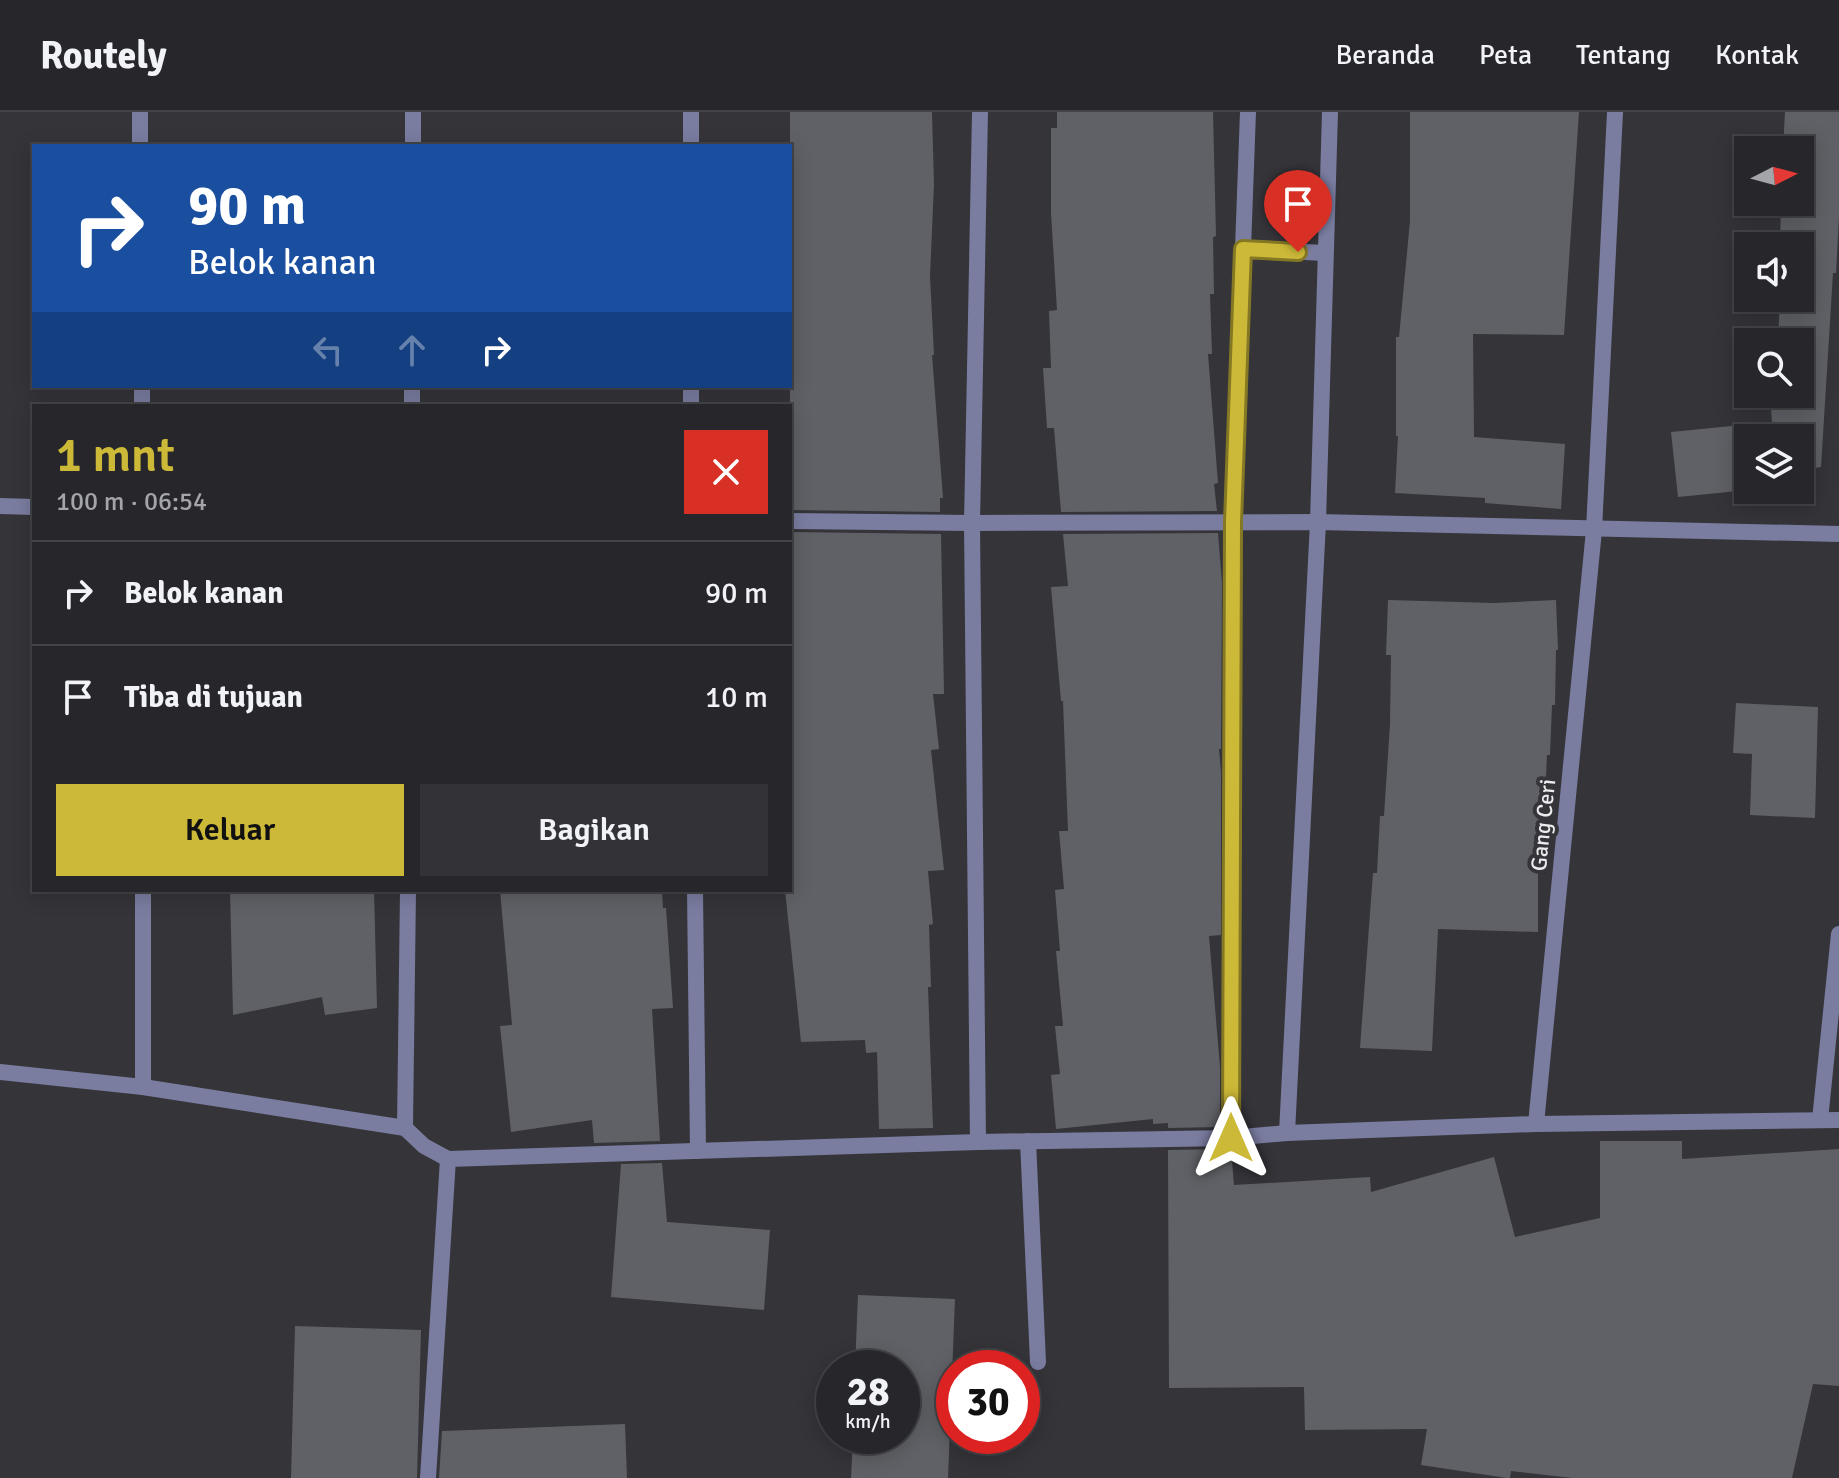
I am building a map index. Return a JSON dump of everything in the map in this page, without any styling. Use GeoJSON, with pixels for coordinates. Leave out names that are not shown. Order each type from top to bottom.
{"type":"FeatureCollection","features":[{"type":"Feature","properties":{"kind":"street"},"geometry":{"type":"LineString","coordinates":[[140,112],[140,144]]}},
{"type":"Feature","properties":{"kind":"street"},"geometry":{"type":"LineString","coordinates":[[413,112],[413,144]]}},
{"type":"Feature","properties":{"kind":"street"},"geometry":{"type":"LineString","coordinates":[[691,112],[691,144]]}},
{"type":"Feature","properties":{"kind":"street"},"geometry":{"type":"LineString","coordinates":[[978,1142],[972,523],[980,112]]}},
{"type":"Feature","properties":{"kind":"street"},"geometry":{"type":"LineString","coordinates":[[1231,1138],[1233,522],[1248,112]]}},
{"type":"Feature","properties":{"kind":"street"},"geometry":{"type":"LineString","coordinates":[[1287,1133],[1318,522],[1330,112]]}},
{"type":"Feature","properties":{"kind":"street","name":"Gang Ceri"},"geometry":{"type":"LineString","coordinates":[[1536,1124],[1594,530],[1615,112]]}},
{"type":"Feature","properties":{"kind":"street"},"geometry":{"type":"LineString","coordinates":[[1243,249],[1325,253]]}},
{"type":"Feature","properties":{"kind":"street"},"geometry":{"type":"LineString","coordinates":[[0,506],[32,507]]}},
{"type":"Feature","properties":{"kind":"street"},"geometry":{"type":"LineString","coordinates":[[792,521],[1318,522],[1839,534]]}},
{"type":"Feature","properties":{"kind":"street"},"geometry":{"type":"LineString","coordinates":[[143,892],[143,1087]]}},
{"type":"Feature","properties":{"kind":"street"},"geometry":{"type":"LineString","coordinates":[[405,1128],[408,892]]}},
{"type":"Feature","properties":{"kind":"street"},"geometry":{"type":"LineString","coordinates":[[695,892],[698,1151]]}},
{"type":"Feature","properties":{"kind":"street"},"geometry":{"type":"LineString","coordinates":[[1820,1120],[1839,934]]}},
{"type":"Feature","properties":{"kind":"street"},"geometry":{"type":"LineString","coordinates":[[0,1072],[143,1087],[405,1128],[424,1146],[448,1159],[978,1142],[1231,1138],[1287,1133],[1536,1124],[1839,1120]]}},
{"type":"Feature","properties":{"kind":"street"},"geometry":{"type":"LineString","coordinates":[[1028,1141],[1037,1350]]}},
{"type":"Feature","properties":{"kind":"street"},"geometry":{"type":"LineString","coordinates":[[428,1478],[448,1159]]}},
{"type":"Feature","properties":{"kind":"building"},"geometry":{"type":"Polygon","coordinates":[[[790,112],[932,112],[934,185],[930,276],[932,355],[943,498],[940,498],[940,512],[792,510],[790,112]]]}},
{"type":"Feature","properties":{"kind":"building"},"geometry":{"type":"Polygon","coordinates":[[[1057,112],[1213,112],[1216,236],[1213,237],[1214,294],[1210,294],[1212,354],[1208,354],[1218,483],[1214,484],[1217,511],[1061,512],[1054,428],[1047,428],[1043,368],[1051,368],[1049,311],[1057,310],[1051,213],[1051,128],[1057,128],[1057,112]]]}},
{"type":"Feature","properties":{"kind":"building"},"geometry":{"type":"Polygon","coordinates":[[[1410,112],[1579,112],[1564,335],[1473,334],[1474,437],[1565,444],[1561,509],[1485,503],[1485,498],[1395,493],[1398,436],[1396,337],[1399,337],[1410,221],[1410,112]]]}},
{"type":"Feature","properties":{"kind":"building"},"geometry":{"type":"Polygon","coordinates":[[[1785,112],[1839,112],[1836,273],[1833,273],[1821,467],[1814,468],[1814,424],[1752,424],[1772,422],[1771,408],[1814,408],[1814,328],[1779,328],[1779,312],[1814,312],[1814,232],[1780,232],[1781,216],[1814,216],[1814,136],[1784,136],[1785,112]]]}},
{"type":"Feature","properties":{"kind":"building"},"geometry":{"type":"Polygon","coordinates":[[[1734,426],[1734,491],[1678,497],[1671,432],[1734,426]]]}},
{"type":"Feature","properties":{"kind":"building"},"geometry":{"type":"Polygon","coordinates":[[[792,532],[941,534],[944,694],[933,694],[939,749],[931,750],[944,870],[928,871],[933,924],[929,925],[931,987],[928,987],[933,1128],[879,1129],[877,1052],[866,1053],[865,1040],[801,1042],[785,892],[792,892],[792,532]]]}},
{"type":"Feature","properties":{"kind":"building"},"geometry":{"type":"Polygon","coordinates":[[[1218,533],[1222,583],[1219,749],[1221,935],[1209,936],[1220,1067],[1220,1127],[1168,1128],[1168,1123],[1153,1124],[1153,1119],[1056,1129],[1051,1075],[1060,1074],[1055,1026],[1063,1026],[1056,951],[1060,951],[1055,890],[1064,889],[1059,831],[1068,831],[1063,701],[1051,587],[1068,586],[1063,534],[1218,533]]]}},
{"type":"Feature","properties":{"kind":"building"},"geometry":{"type":"Polygon","coordinates":[[[1388,600],[1494,603],[1556,600],[1558,650],[1550,755],[1547,755],[1542,867],[1538,867],[1538,932],[1438,929],[1432,1051],[1360,1048],[1373,873],[1377,873],[1380,816],[1384,816],[1390,724],[1391,655],[1386,655],[1388,600]]]}},
{"type":"Feature","properties":{"kind":"building"},"geometry":{"type":"Polygon","coordinates":[[[1736,703],[1818,707],[1815,818],[1750,815],[1752,754],[1733,753],[1736,703]]]}},
{"type":"Feature","properties":{"kind":"building"},"geometry":{"type":"Polygon","coordinates":[[[230,892],[374,892],[377,1008],[325,1015],[322,997],[233,1015],[230,892]]]}},
{"type":"Feature","properties":{"kind":"building"},"geometry":{"type":"Polygon","coordinates":[[[500,892],[662,892],[673,1008],[652,1009],[660,1141],[594,1143],[592,1120],[511,1132],[500,1026],[512,1025],[500,892]]]}},
{"type":"Feature","properties":{"kind":"building"},"geometry":{"type":"Polygon","coordinates":[[[1600,1141],[1682,1141],[1682,1159],[1839,1149],[1839,1386],[1813,1384],[1792,1478],[1572,1478],[1511,1471],[1510,1478],[1507,1478],[1421,1465],[1427,1429],[1305,1430],[1304,1387],[1169,1388],[1168,1150],[1231,1149],[1234,1185],[1370,1177],[1371,1192],[1494,1157],[1515,1237],[1600,1218],[1600,1141]]]}},
{"type":"Feature","properties":{"kind":"building"},"geometry":{"type":"Polygon","coordinates":[[[662,1163],[667,1222],[770,1230],[764,1310],[611,1297],[621,1164],[662,1163]]]}},
{"type":"Feature","properties":{"kind":"building"},"geometry":{"type":"Polygon","coordinates":[[[858,1295],[955,1299],[953,1350],[936,1350],[936,1454],[949,1454],[948,1478],[851,1478],[852,1454],[920,1454],[920,1350],[856,1350],[858,1295]]]}},
{"type":"Feature","properties":{"kind":"building"},"geometry":{"type":"Polygon","coordinates":[[[295,1326],[421,1330],[417,1478],[291,1478],[295,1326]]]}},
{"type":"Feature","properties":{"kind":"building"},"geometry":{"type":"Polygon","coordinates":[[[625,1424],[627,1478],[439,1478],[442,1431],[625,1424]]]}},
{"type":"Feature","properties":{"kind":"route"},"geometry":{"type":"LineString","coordinates":[[1231,1138],[1233,522],[1243,249],[1298,252]]}}]}
